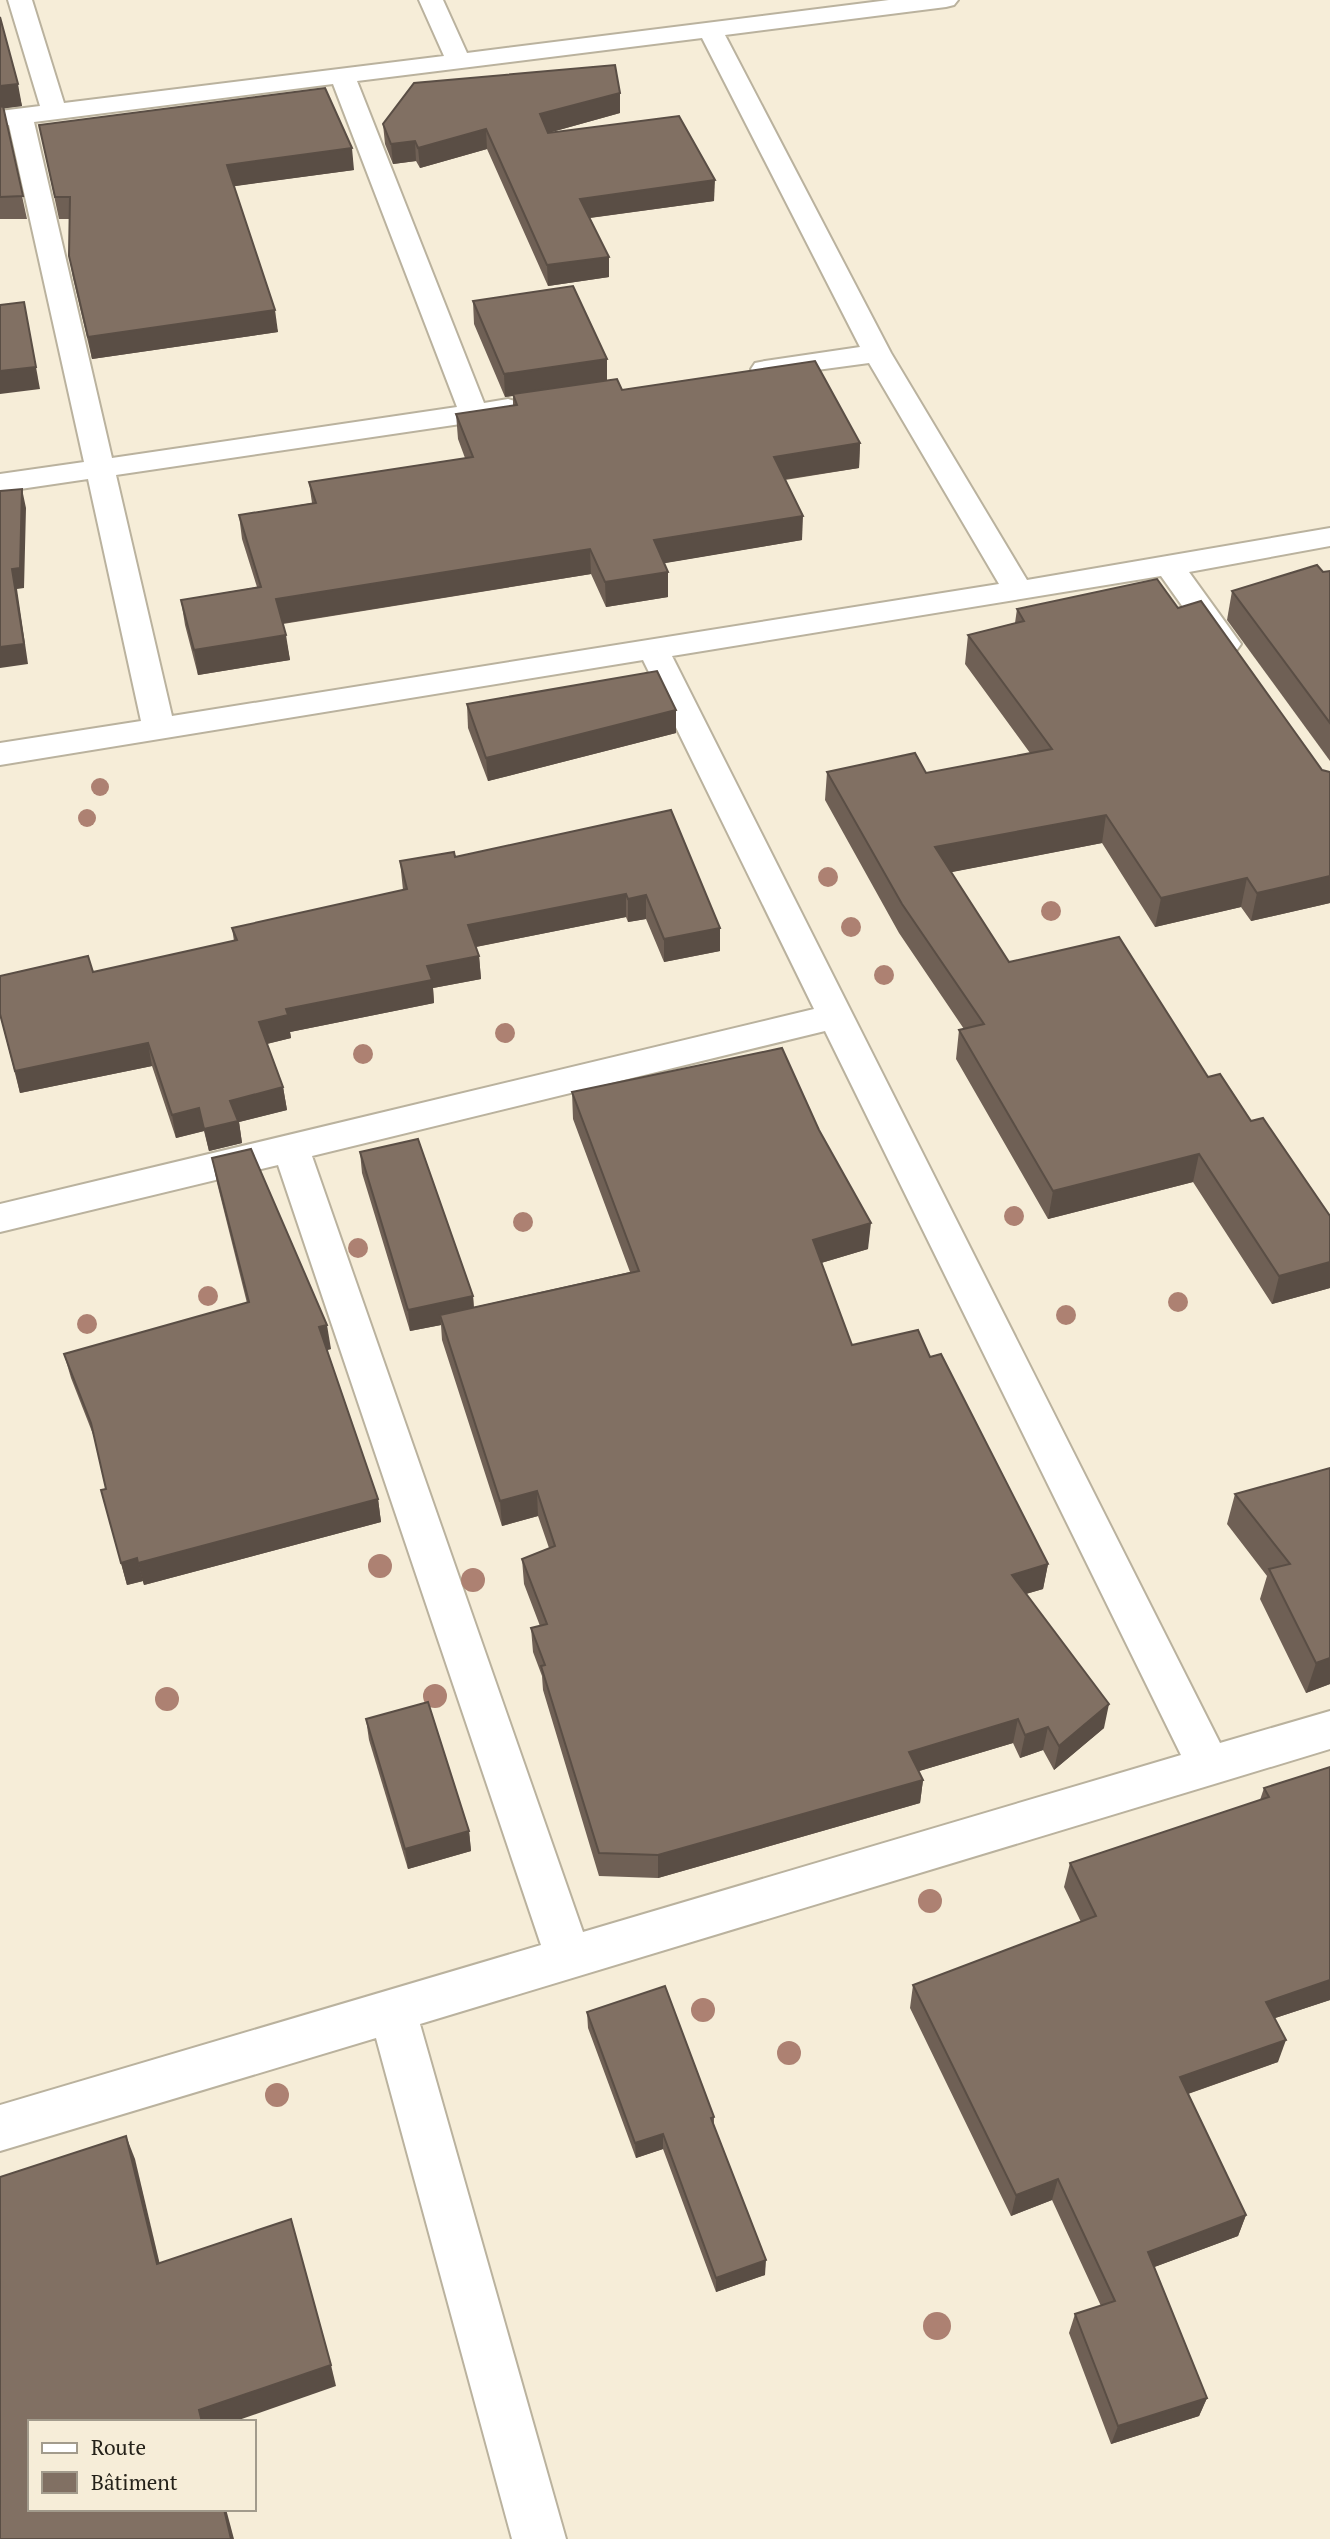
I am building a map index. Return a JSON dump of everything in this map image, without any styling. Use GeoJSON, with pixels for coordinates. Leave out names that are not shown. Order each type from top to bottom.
{"type":"FeatureCollection","features":[{"type":"Feature","properties":{"kind":"street"},"geometry":{"type":"LineString","coordinates":[[20,0],[54,112]]}},
{"type":"Feature","properties":{"kind":"street"},"geometry":{"type":"LineString","coordinates":[[431,0],[459,62]]}},
{"type":"Feature","properties":{"kind":"street"},"geometry":{"type":"LineString","coordinates":[[159,728],[99,468],[10,118],[711,31],[806,9],[946,0]]}},
{"type":"Feature","properties":{"kind":"street"},"geometry":{"type":"LineString","coordinates":[[711,31],[877,353],[1018,590]]}},
{"type":"Feature","properties":{"kind":"street"},"geometry":{"type":"LineString","coordinates":[[343,77],[474,413]]}},
{"type":"Feature","properties":{"kind":"street"},"geometry":{"type":"LineString","coordinates":[[742,373],[877,353]]}},
{"type":"Feature","properties":{"kind":"street"},"geometry":{"type":"LineString","coordinates":[[0,483],[541,403]]}},
{"type":"Feature","properties":{"kind":"street"},"geometry":{"type":"LineString","coordinates":[[0,754],[1169,566],[1330,537]]}},
{"type":"Feature","properties":{"kind":"street"},"geometry":{"type":"LineString","coordinates":[[1169,566],[1242,666]]}},
{"type":"Feature","properties":{"kind":"street"},"geometry":{"type":"LineString","coordinates":[[653,649],[1209,1766]]}},
{"type":"Feature","properties":{"kind":"street"},"geometry":{"type":"LineString","coordinates":[[0,1218],[836,1016]]}},
{"type":"Feature","properties":{"kind":"street"},"geometry":{"type":"LineString","coordinates":[[291,1148],[568,1957]]}},
{"type":"Feature","properties":{"kind":"street"},"geometry":{"type":"LineString","coordinates":[[0,2127],[1330,1730]]}},
{"type":"Feature","properties":{"kind":"street"},"geometry":{"type":"LineString","coordinates":[[392,2010],[539,2539]]}},
{"type":"Feature","properties":{"kind":"building"},"geometry":{"type":"Polygon","coordinates":[[[0,17],[18,84],[0,86],[0,17]]]}},
{"type":"Feature","properties":{"kind":"building"},"geometry":{"type":"Polygon","coordinates":[[[615,65],[620,93],[540,114],[548,133],[679,116],[715,180],[580,199],[609,257],[547,265],[486,129],[418,148],[415,141],[391,144],[383,124],[414,83],[615,65]]]}},
{"type":"Feature","properties":{"kind":"building"},"geometry":{"type":"Polygon","coordinates":[[[325,88],[352,148],[227,165],[275,310],[88,337],[69,256],[70,197],[55,197],[39,125],[325,88]]]}},
{"type":"Feature","properties":{"kind":"building"},"geometry":{"type":"Polygon","coordinates":[[[3,106],[23,196],[0,197],[0,107],[3,106]]]}},
{"type":"Feature","properties":{"kind":"building"},"geometry":{"type":"Polygon","coordinates":[[[573,286],[607,359],[504,374],[473,301],[573,286]]]}},
{"type":"Feature","properties":{"kind":"building"},"geometry":{"type":"Polygon","coordinates":[[[24,302],[36,367],[0,371],[0,305],[24,302]]]}},
{"type":"Feature","properties":{"kind":"building"},"geometry":{"type":"Polygon","coordinates":[[[815,361],[860,443],[774,457],[803,516],[654,540],[668,572],[605,582],[590,549],[276,599],[286,635],[194,650],[181,600],[261,587],[239,515],[316,503],[309,482],[473,457],[456,414],[517,405],[513,394],[617,379],[622,390],[815,361]]]}},
{"type":"Feature","properties":{"kind":"building"},"geometry":{"type":"Polygon","coordinates":[[[22,489],[20,568],[12,569],[24,644],[0,647],[0,491],[22,489]]]}},
{"type":"Feature","properties":{"kind":"building"},"geometry":{"type":"Polygon","coordinates":[[[1317,565],[1323,572],[1330,571],[1330,723],[1232,591],[1317,565]]]}},
{"type":"Feature","properties":{"kind":"building"},"geometry":{"type":"Polygon","coordinates":[[[1157,579],[1178,608],[1201,601],[1322,770],[1330,772],[1330,876],[1257,893],[1247,878],[1161,898],[1106,815],[935,847],[1009,962],[1119,937],[1208,1077],[1220,1074],[1251,1121],[1263,1118],[1330,1216],[1330,1262],[1279,1276],[1199,1154],[1053,1191],[959,1030],[984,1024],[902,904],[827,772],[915,753],[926,773],[1052,749],[968,635],[1024,621],[1017,609],[1157,579]]]}},
{"type":"Feature","properties":{"kind":"building"},"geometry":{"type":"Polygon","coordinates":[[[657,671],[676,710],[486,758],[467,704],[657,671]]]}},
{"type":"Feature","properties":{"kind":"building"},"geometry":{"type":"Polygon","coordinates":[[[671,810],[720,928],[664,939],[646,895],[628,899],[626,894],[468,925],[479,956],[427,966],[432,980],[286,1009],[288,1015],[259,1022],[283,1087],[230,1101],[238,1121],[204,1129],[199,1108],[172,1115],[148,1043],[15,1071],[0,1014],[0,976],[88,956],[93,972],[237,940],[232,928],[407,889],[400,861],[454,852],[455,857],[671,810]]]}},
{"type":"Feature","properties":{"kind":"building"},"geometry":{"type":"Polygon","coordinates":[[[782,1048],[819,1130],[871,1223],[813,1240],[852,1345],[918,1330],[930,1357],[941,1354],[1048,1564],[1012,1575],[1109,1704],[1059,1746],[1048,1727],[1025,1735],[1018,1719],[909,1752],[923,1780],[658,1855],[599,1853],[541,1666],[545,1665],[531,1628],[547,1624],[522,1559],[555,1546],[537,1491],[500,1501],[440,1315],[639,1271],[572,1092],[782,1048]]]}},
{"type":"Feature","properties":{"kind":"building"},"geometry":{"type":"Polygon","coordinates":[[[418,1139],[473,1296],[408,1310],[360,1152],[418,1139]]]}},
{"type":"Feature","properties":{"kind":"building"},"geometry":{"type":"Polygon","coordinates":[[[251,1149],[327,1325],[319,1327],[378,1499],[138,1563],[137,1558],[121,1563],[101,1490],[106,1489],[91,1423],[64,1354],[249,1302],[212,1158],[251,1149]]]}},
{"type":"Feature","properties":{"kind":"building"},"geometry":{"type":"Polygon","coordinates":[[[1330,1468],[1330,1658],[1316,1663],[1269,1569],[1290,1564],[1235,1494],[1330,1468]]]}},
{"type":"Feature","properties":{"kind":"building"},"geometry":{"type":"Polygon","coordinates":[[[428,1702],[469,1831],[405,1849],[366,1719],[428,1702]]]}},
{"type":"Feature","properties":{"kind":"building"},"geometry":{"type":"Polygon","coordinates":[[[1330,1767],[1330,1980],[1266,2002],[1286,2040],[1180,2077],[1246,2215],[1148,2252],[1207,2398],[1118,2426],[1075,2314],[1115,2301],[1058,2179],[1016,2195],[913,1985],[1096,1916],[1070,1863],[1269,1797],[1264,1788],[1330,1767]]]}},
{"type":"Feature","properties":{"kind":"building"},"geometry":{"type":"Polygon","coordinates":[[[665,1986],[714,2117],[711,2118],[766,2260],[716,2278],[663,2134],[635,2143],[587,2012],[665,1986]]]}},
{"type":"Feature","properties":{"kind":"building"},"geometry":{"type":"Polygon","coordinates":[[[126,2136],[157,2264],[291,2219],[331,2365],[199,2410],[202,2420],[28,2420],[28,2511],[224,2511],[231,2539],[0,2539],[0,2177],[126,2136]]]}}]}
